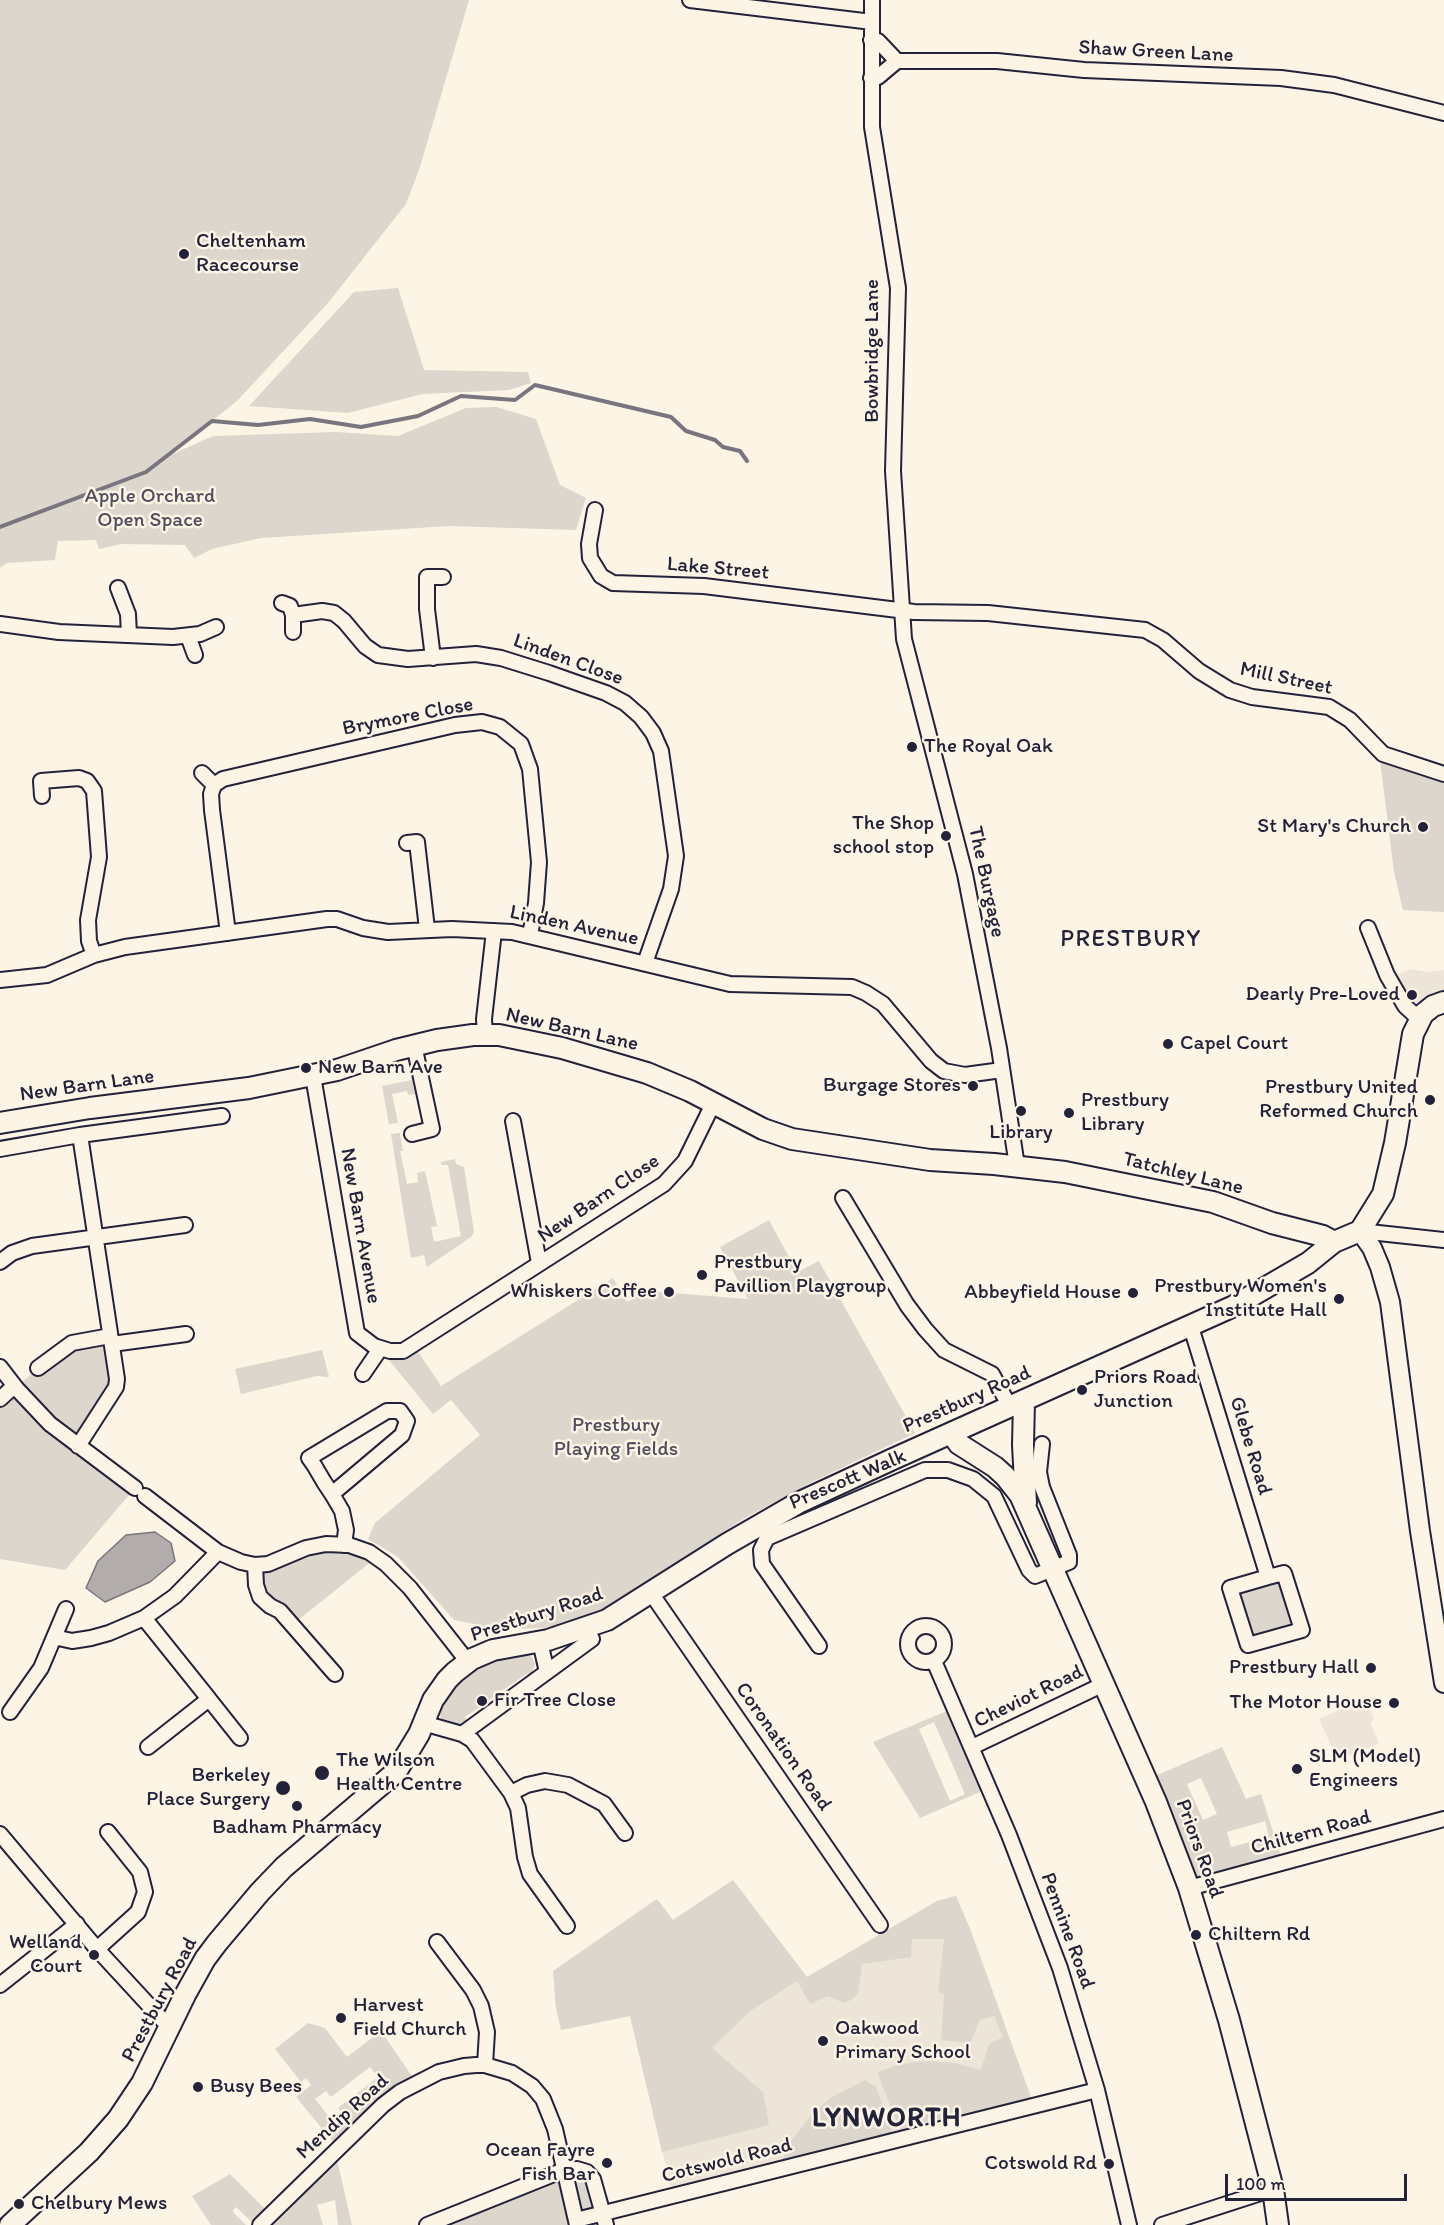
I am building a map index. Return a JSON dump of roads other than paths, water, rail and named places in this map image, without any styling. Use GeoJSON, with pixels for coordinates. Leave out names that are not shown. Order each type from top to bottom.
{"type":"FeatureCollection","features":[{"type":"Feature","properties":{"kind":"main road"},"geometry":{"type":"LineString","coordinates":[[1360,1231],[1383,1194],[1395,1143],[1413,1034],[1419,1019],[1428,1009],[1444,1002]]}},
{"type":"Feature","properties":{"kind":"main road","name":"New Barn Lane"},"geometry":{"type":"LineString","coordinates":[[0,1123],[90,1108],[238,1090],[313,1076],[414,1045],[485,1035],[537,1042],[627,1066],[668,1080],[763,1130],[792,1139],[930,1160],[1017,1166]]}},
{"type":"Feature","properties":{"kind":"main road","name":"Tatchley Lane"},"geometry":{"type":"LineString","coordinates":[[1017,1166],[1065,1172],[1213,1202],[1323,1236],[1334,1242]]}},
{"type":"Feature","properties":{"kind":"main road","name":"Prestbury Road"},"geometry":{"type":"LineString","coordinates":[[10,2225],[104,2136],[142,2083],[205,1959],[235,1921],[284,1867],[396,1772],[413,1745],[430,1704],[440,1687],[468,1662],[493,1650],[572,1634],[607,1620],[727,1544],[798,1503],[1191,1327],[1234,1306],[1301,1268],[1334,1242],[1360,1231]]}},
{"type":"Feature","properties":{"kind":"main road","name":"Priors Road"},"geometry":{"type":"LineString","coordinates":[[1017,1404],[1023,1445],[1026,1505]]}},
{"type":"Feature","properties":{"kind":"main road","name":"Priors Road"},"geometry":{"type":"LineString","coordinates":[[951,1433],[959,1444],[1005,1476],[1026,1505],[1156,1802],[1189,1888],[1229,2020],[1273,2189],[1278,2225]]}},
{"type":"Feature","properties":{"kind":"street"},"geometry":{"type":"LineString","coordinates":[[690,0],[872,22]]}},
{"type":"Feature","properties":{"kind":"street","name":"Bowbridge Lane"},"geometry":{"type":"LineString","coordinates":[[872,0],[872,127],[897,288],[893,471],[902,610]]}},
{"type":"Feature","properties":{"kind":"street"},"geometry":{"type":"LineString","coordinates":[[871,40],[878,41],[897,61],[878,77],[871,78]]}},
{"type":"Feature","properties":{"kind":"street","name":"Shaw Green Lane"},"geometry":{"type":"LineString","coordinates":[[897,61],[997,61],[1083,70],[1281,78],[1334,85],[1444,113]]}},
{"type":"Feature","properties":{"kind":"street","name":"Lake Street"},"geometry":{"type":"LineString","coordinates":[[595,510],[589,544],[590,558],[601,576],[613,583],[704,586],[902,610]]}},
{"type":"Feature","properties":{"kind":"street"},"geometry":{"type":"LineString","coordinates":[[412,577],[443,577]]}},
{"type":"Feature","properties":{"kind":"street"},"geometry":{"type":"LineString","coordinates":[[427,577],[427,609],[433,658]]}},
{"type":"Feature","properties":{"kind":"street"},"geometry":{"type":"LineString","coordinates":[[118,588],[128,614],[129,635]]}},
{"type":"Feature","properties":{"kind":"street"},"geometry":{"type":"LineString","coordinates":[[293,615],[322,611],[334,613],[337,599]]}},
{"type":"Feature","properties":{"kind":"street"},"geometry":{"type":"LineString","coordinates":[[282,603],[290,606],[293,615],[293,632]]}},
{"type":"Feature","properties":{"kind":"street","name":"Mill Street"},"geometry":{"type":"LineString","coordinates":[[902,610],[988,613],[1145,630],[1163,640],[1198,671],[1230,690],[1252,698],[1329,707],[1350,720],[1384,754],[1444,774]]}},
{"type":"Feature","properties":{"kind":"street","name":"The Burgage"},"geometry":{"type":"LineString","coordinates":[[902,610],[904,639],[912,673],[965,874],[1002,1070],[1017,1166]]}},
{"type":"Feature","properties":{"kind":"street","name":"Linden Close"},"geometry":{"type":"LineString","coordinates":[[334,613],[344,621],[365,646],[378,655],[408,659],[489,655],[549,673],[615,698],[633,709],[648,724],[661,751],[676,856],[670,889],[645,963]]}},
{"type":"Feature","properties":{"kind":"street"},"geometry":{"type":"LineString","coordinates":[[0,624],[59,632],[188,636],[216,627]]}},
{"type":"Feature","properties":{"kind":"street"},"geometry":{"type":"LineString","coordinates":[[188,636],[195,655]]}},
{"type":"Feature","properties":{"kind":"street","name":"Brymore Close"},"geometry":{"type":"LineString","coordinates":[[214,785],[222,779],[455,725],[482,722],[500,727],[516,737],[521,744],[530,769],[539,862],[530,935]]}},
{"type":"Feature","properties":{"kind":"street"},"geometry":{"type":"LineString","coordinates":[[202,773],[214,785],[211,794],[212,810],[228,933]]}},
{"type":"Feature","properties":{"kind":"street"},"geometry":{"type":"LineString","coordinates":[[42,796],[41,781],[79,778],[90,784],[94,791],[99,857],[89,910],[88,931],[94,955]]}},
{"type":"Feature","properties":{"kind":"street"},"geometry":{"type":"LineString","coordinates":[[418,842],[427,929]]}},
{"type":"Feature","properties":{"kind":"street","name":"Linden Avenue"},"geometry":{"type":"LineString","coordinates":[[0,980],[47,975],[94,955],[125,947],[332,918],[379,931],[427,929],[494,931],[530,935],[742,986],[852,987],[883,1004],[931,1061],[944,1071],[965,1075],[1002,1070]]}},
{"type":"Feature","properties":{"kind":"street"},"geometry":{"type":"LineString","coordinates":[[1368,927],[1387,975],[1405,1006],[1419,1019]]}},
{"type":"Feature","properties":{"kind":"street"},"geometry":{"type":"LineString","coordinates":[[485,1035],[484,1019],[494,931]]}},
{"type":"Feature","properties":{"kind":"street"},"geometry":{"type":"LineString","coordinates":[[412,1134],[432,1130],[414,1045]]}},
{"type":"Feature","properties":{"kind":"street","name":"New Barn Avenue"},"geometry":{"type":"LineString","coordinates":[[313,1076],[357,1333],[380,1349]]}},
{"type":"Feature","properties":{"kind":"street","name":"New Barn Close"},"geometry":{"type":"LineString","coordinates":[[380,1349],[403,1351],[673,1177],[689,1154],[713,1104]]}},
{"type":"Feature","properties":{"kind":"street"},"geometry":{"type":"LineString","coordinates":[[0,1149],[80,1135],[222,1116]]}},
{"type":"Feature","properties":{"kind":"street","name":"New Barn Close"},"geometry":{"type":"LineString","coordinates":[[513,1121],[539,1263]]}},
{"type":"Feature","properties":{"kind":"street"},"geometry":{"type":"LineString","coordinates":[[78,1446],[116,1387],[117,1379],[80,1135]]}},
{"type":"Feature","properties":{"kind":"street"},"geometry":{"type":"LineString","coordinates":[[843,1198],[907,1305],[925,1329],[944,1350],[992,1374],[1017,1404]]}},
{"type":"Feature","properties":{"kind":"street"},"geometry":{"type":"LineString","coordinates":[[0,1262],[12,1253],[32,1245],[185,1225]]}},
{"type":"Feature","properties":{"kind":"street"},"geometry":{"type":"LineString","coordinates":[[1360,1231],[1444,1240]]}},
{"type":"Feature","properties":{"kind":"street"},"geometry":{"type":"LineString","coordinates":[[1360,1231],[1372,1248],[1380,1267],[1392,1318],[1421,1540],[1444,1681]]}},
{"type":"Feature","properties":{"kind":"street","name":"Glebe Road"},"geometry":{"type":"LineString","coordinates":[[1191,1327],[1268,1577]]}},
{"type":"Feature","properties":{"kind":"street"},"geometry":{"type":"LineString","coordinates":[[38,1368],[72,1343],[82,1340],[186,1334]]}},
{"type":"Feature","properties":{"kind":"street"},"geometry":{"type":"LineString","coordinates":[[363,1374],[380,1349]]}},
{"type":"Feature","properties":{"kind":"street"},"geometry":{"type":"LineString","coordinates":[[0,1367],[37,1412],[61,1434],[218,1552],[241,1562],[255,1565],[268,1564],[316,1546],[344,1545],[369,1552],[386,1564],[425,1605],[468,1662]]}},
{"type":"Feature","properties":{"kind":"street"},"geometry":{"type":"LineString","coordinates":[[0,1399],[14,1386]]}},
{"type":"Feature","properties":{"kind":"street"},"geometry":{"type":"LineString","coordinates":[[332,1494],[399,1439],[408,1421],[400,1411],[387,1410],[309,1458],[344,1517],[346,1530],[344,1545]]}},
{"type":"Feature","properties":{"kind":"street"},"geometry":{"type":"LineString","coordinates":[[1042,1444],[1039,1472],[1042,1487],[1069,1555],[1069,1562],[1053,1569]]}},
{"type":"Feature","properties":{"kind":"street","name":"Prescott Walk"},"geometry":{"type":"LineString","coordinates":[[819,1646],[762,1564],[761,1550],[764,1542],[771,1534],[925,1470],[939,1469],[957,1472],[981,1484],[994,1496],[1029,1570],[1035,1576],[1053,1569]]}},
{"type":"Feature","properties":{"kind":"street"},"geometry":{"type":"LineString","coordinates":[[54,1637],[72,1641],[91,1638],[118,1630],[144,1618],[175,1596],[218,1552]]}},
{"type":"Feature","properties":{"kind":"street"},"geometry":{"type":"LineString","coordinates":[[255,1565],[256,1585],[260,1597],[280,1611],[334,1674]]}},
{"type":"Feature","properties":{"kind":"street"},"geometry":{"type":"LineString","coordinates":[[1284,1573],[1302,1630],[1248,1646],[1230,1588],[1268,1577],[1284,1573]]}},
{"type":"Feature","properties":{"kind":"street","name":"Coronation Road"},"geometry":{"type":"LineString","coordinates":[[651,1593],[880,1925]]}},
{"type":"Feature","properties":{"kind":"street"},"geometry":{"type":"LineString","coordinates":[[10,1712],[41,1668],[66,1609]]}},
{"type":"Feature","properties":{"kind":"street"},"geometry":{"type":"LineString","coordinates":[[144,1618],[240,1738]]}},
{"type":"Feature","properties":{"kind":"street"},"geometry":{"type":"LineString","coordinates":[[462,1734],[592,1639]]}},
{"type":"Feature","properties":{"kind":"street"},"geometry":{"type":"LineString","coordinates":[[540,1642],[548,1671]]}},
{"type":"Feature","properties":{"kind":"street","name":"Pennine Road"},"geometry":{"type":"LineString","coordinates":[[934,1661],[1041,1916],[1063,1978],[1097,2090],[1129,2225]]}},
{"type":"Feature","properties":{"kind":"street","name":"Cheviot Road"},"geometry":{"type":"LineString","coordinates":[[972,1747],[1104,1684]]}},
{"type":"Feature","properties":{"kind":"street"},"geometry":{"type":"LineString","coordinates":[[148,1747],[209,1699]]}},
{"type":"Feature","properties":{"kind":"street"},"geometry":{"type":"LineString","coordinates":[[423,1723],[462,1734],[472,1740],[511,1793],[518,1808],[525,1857],[530,1874],[567,1926]]}},
{"type":"Feature","properties":{"kind":"street"},"geometry":{"type":"LineString","coordinates":[[511,1793],[527,1785],[545,1781],[568,1785],[604,1804],[626,1833]]}},
{"type":"Feature","properties":{"kind":"street","name":"Chiltern Road"},"geometry":{"type":"LineString","coordinates":[[1189,1888],[1444,1819]]}},
{"type":"Feature","properties":{"kind":"street"},"geometry":{"type":"LineString","coordinates":[[97,1949],[138,1912],[145,1892],[140,1872],[108,1832]]}},
{"type":"Feature","properties":{"kind":"street"},"geometry":{"type":"LineString","coordinates":[[0,1834],[97,1949],[169,2027]]}},
{"type":"Feature","properties":{"kind":"street"},"geometry":{"type":"LineString","coordinates":[[0,1985],[77,1924]]}},
{"type":"Feature","properties":{"kind":"street"},"geometry":{"type":"LineString","coordinates":[[437,1942],[473,1990],[481,2006],[487,2032],[485,2065]]}},
{"type":"Feature","properties":{"kind":"street","name":"Mendip Road"},"geometry":{"type":"LineString","coordinates":[[260,2225],[383,2105],[400,2092],[428,2076],[452,2068],[485,2065],[512,2073],[528,2082],[538,2092],[552,2117],[577,2222]]}},
{"type":"Feature","properties":{"kind":"street","name":"Cotswold Road"},"geometry":{"type":"LineString","coordinates":[[577,2222],[604,2219],[1097,2090]]}},
{"type":"Feature","properties":{"kind":"street"},"geometry":{"type":"LineString","coordinates":[[426,2225],[564,2170],[577,2169],[587,2172],[593,2179],[604,2219]]}},
{"type":"Feature","properties":{"kind":"street"},"geometry":{"type":"LineString","coordinates":[[1162,2225],[1273,2189]]}},
{"type":"Feature","properties":{"kind":"waterway"},"geometry":{"type":"LineString","coordinates":[[0,527],[146,472],[212,421],[258,425],[310,419],[361,427],[418,416],[461,396],[515,400],[535,385],[671,417],[686,431],[715,440],[723,447],[740,451],[747,461]]}},
{"type":"Feature","properties":{"kind":"place","name":"Cheltenham Racecourse"},"geometry":{"type":"Point","coordinates":[184,254]}},
{"type":"Feature","properties":{"kind":"place","name":"The Royal Oak"},"geometry":{"type":"Point","coordinates":[912,747]}},
{"type":"Feature","properties":{"kind":"place","name":"St Mary's Church"},"geometry":{"type":"Point","coordinates":[1423,827]}},
{"type":"Feature","properties":{"kind":"place","name":"The Shop school stop"},"geometry":{"type":"Point","coordinates":[946,836]}},
{"type":"Feature","properties":{"kind":"place","name":"Dearly Pre-Loved"},"geometry":{"type":"Point","coordinates":[1412,995]}},
{"type":"Feature","properties":{"kind":"place","name":"Capel Court"},"geometry":{"type":"Point","coordinates":[1168,1044]}},
{"type":"Feature","properties":{"kind":"place","name":"New Barn Ave"},"geometry":{"type":"Point","coordinates":[306,1068]}},
{"type":"Feature","properties":{"kind":"place","name":"Burgage Stores"},"geometry":{"type":"Point","coordinates":[973,1086]}},
{"type":"Feature","properties":{"kind":"place","name":"Prestbury United Reformed Church"},"geometry":{"type":"Point","coordinates":[1430,1100]}},
{"type":"Feature","properties":{"kind":"place","name":"Library"},"geometry":{"type":"Point","coordinates":[1021,1111]}},
{"type":"Feature","properties":{"kind":"place","name":"Prestbury Library"},"geometry":{"type":"Point","coordinates":[1069,1113]}},
{"type":"Feature","properties":{"kind":"place","name":"Prestbury Pavillion Playgroup"},"geometry":{"type":"Point","coordinates":[702,1275]}},
{"type":"Feature","properties":{"kind":"place","name":"Whiskers Coffee"},"geometry":{"type":"Point","coordinates":[669,1292]}},
{"type":"Feature","properties":{"kind":"place","name":"Abbeyfield House"},"geometry":{"type":"Point","coordinates":[1133,1293]}},
{"type":"Feature","properties":{"kind":"place","name":"Prestbury Women's Institute Hall"},"geometry":{"type":"Point","coordinates":[1339,1299]}},
{"type":"Feature","properties":{"kind":"place","name":"Priors Road Junction"},"geometry":{"type":"Point","coordinates":[1082,1390]}},
{"type":"Feature","properties":{"kind":"place","name":"Prestbury Hall"},"geometry":{"type":"Point","coordinates":[1371,1668]}},
{"type":"Feature","properties":{"kind":"place","name":"Fir Tree Close"},"geometry":{"type":"Point","coordinates":[482,1701]}},
{"type":"Feature","properties":{"kind":"place","name":"The Motor House"},"geometry":{"type":"Point","coordinates":[1394,1703]}},
{"type":"Feature","properties":{"kind":"place","name":"SLM (Model) Engineers"},"geometry":{"type":"Point","coordinates":[1297,1769]}},
{"type":"Feature","properties":{"kind":"place","name":"The Wilson Health Centre"},"geometry":{"type":"Point","coordinates":[322,1773]}},
{"type":"Feature","properties":{"kind":"place","name":"Berkeley Place Surgery"},"geometry":{"type":"Point","coordinates":[283,1788]}},
{"type":"Feature","properties":{"kind":"place","name":"Badham Pharmacy"},"geometry":{"type":"Point","coordinates":[297,1806]}},
{"type":"Feature","properties":{"kind":"place","name":"Chiltern Rd"},"geometry":{"type":"Point","coordinates":[1196,1935]}},
{"type":"Feature","properties":{"kind":"place","name":"Welland Court"},"geometry":{"type":"Point","coordinates":[94,1955]}},
{"type":"Feature","properties":{"kind":"place","name":"Harvest Field Church"},"geometry":{"type":"Point","coordinates":[341,2018]}},
{"type":"Feature","properties":{"kind":"place","name":"Oakwood Primary School"},"geometry":{"type":"Point","coordinates":[823,2041]}},
{"type":"Feature","properties":{"kind":"place","name":"Busy Bees"},"geometry":{"type":"Point","coordinates":[198,2087]}},
{"type":"Feature","properties":{"kind":"place","name":"Ocean Fayre Fish Bar"},"geometry":{"type":"Point","coordinates":[607,2163]}},
{"type":"Feature","properties":{"kind":"place","name":"Cotswold Rd"},"geometry":{"type":"Point","coordinates":[1109,2164]}},
{"type":"Feature","properties":{"kind":"place","name":"Chelbury Mews"},"geometry":{"type":"Point","coordinates":[19,2204]}},
{"type":"Feature","properties":{"kind":"district","name":"PRESTBURY"},"geometry":{"type":"Point","coordinates":[1131,940]}},
{"type":"Feature","properties":{"kind":"district","name":"LYNWORTH"},"geometry":{"type":"Point","coordinates":[887,2119]}},
{"type":"Feature","properties":{"kind":"park label","name":"Apple Orchard Open Space"},"geometry":{"type":"Point","coordinates":[150,509]}},
{"type":"Feature","properties":{"kind":"park label","name":"Prestbury Playing Fields"},"geometry":{"type":"Point","coordinates":[616,1438]}}]}
